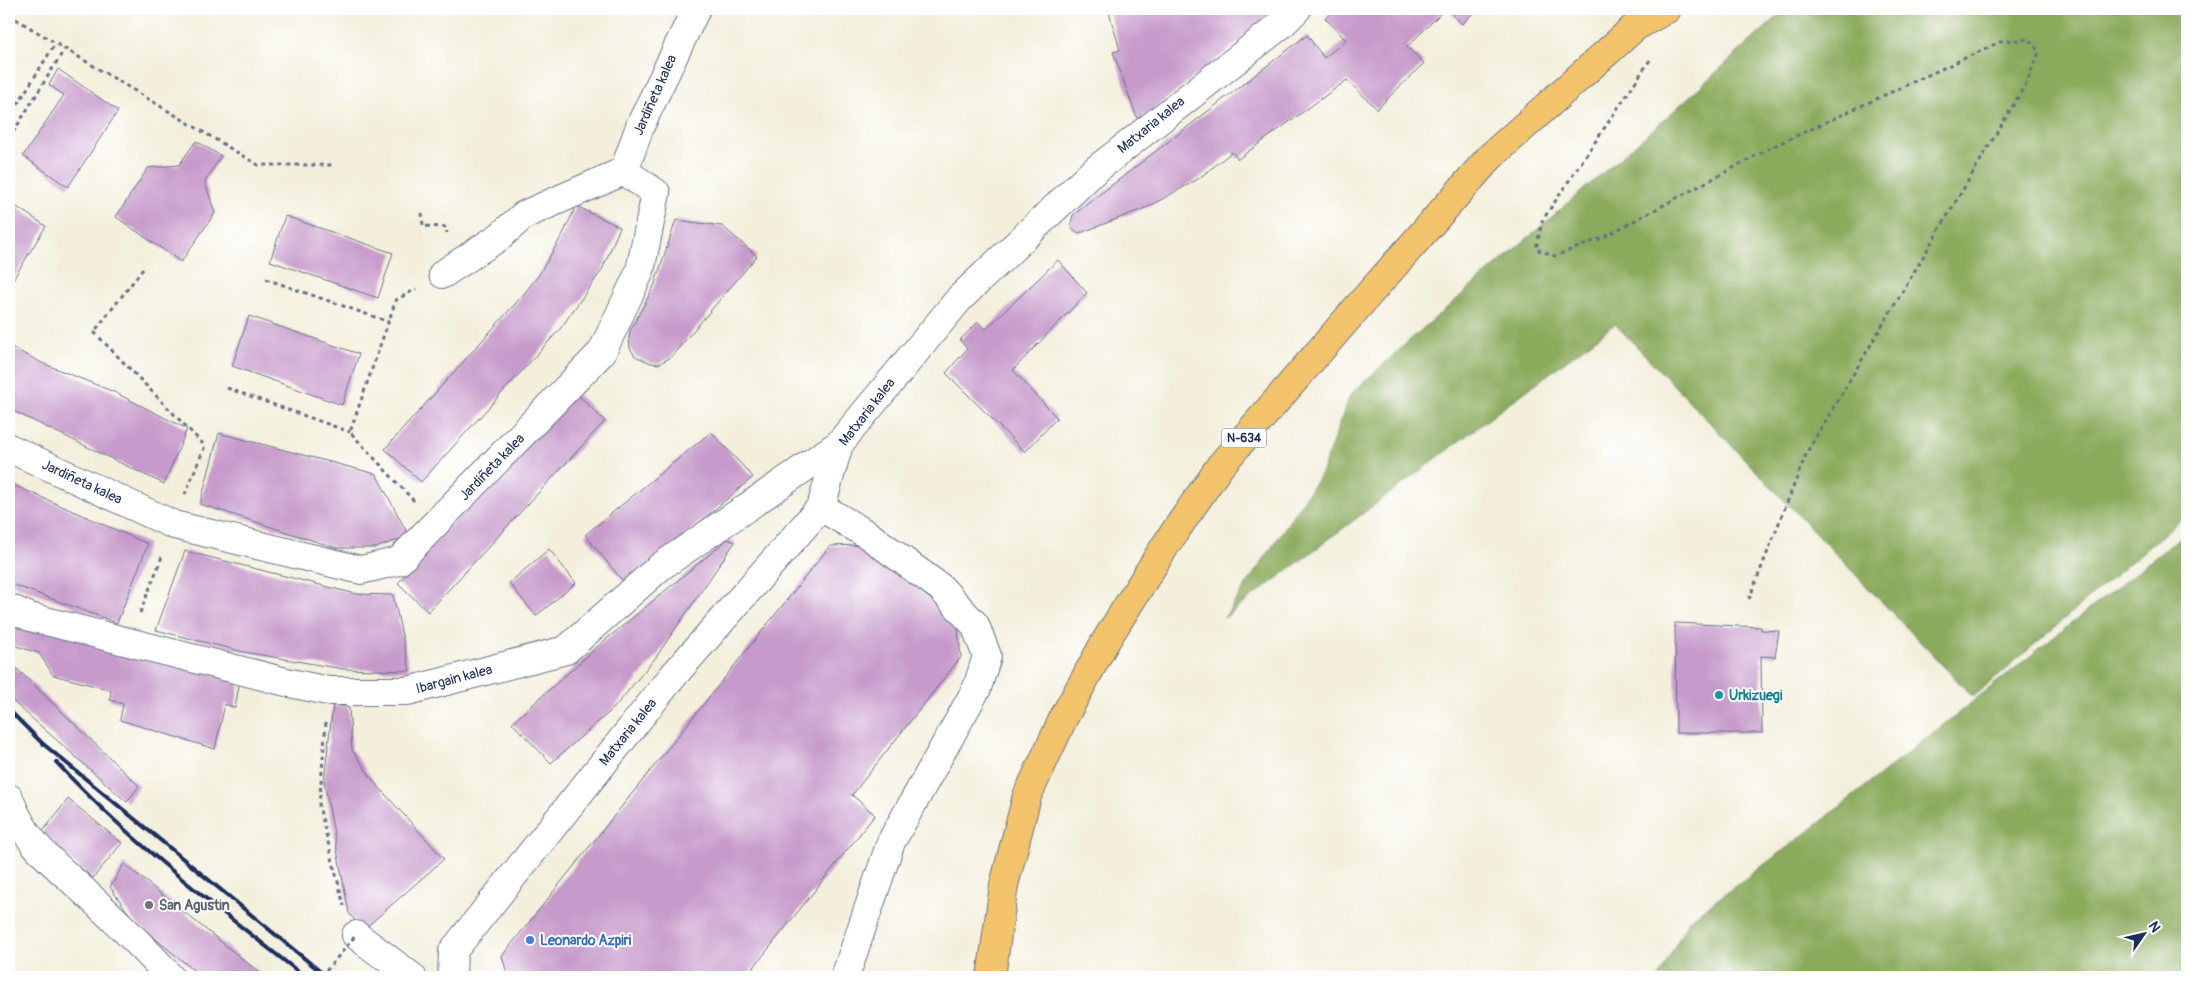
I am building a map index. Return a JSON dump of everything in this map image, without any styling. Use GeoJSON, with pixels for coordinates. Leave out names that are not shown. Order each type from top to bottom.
{"type":"FeatureCollection","features":[{"type":"Feature","properties":{"kind":"highway","name":"N-634"},"geometry":{"type":"LineString","coordinates":[[991,977],[1004,885],[1027,796],[1064,717],[1105,642],[1165,546],[1215,474],[1368,294],[1490,157],[1635,27],[1667,9]]}},
{"type":"Feature","properties":{"kind":"street","name":"Jardiñeta kalea"},"geometry":{"type":"LineString","coordinates":[[9,448],[174,525],[361,570],[398,561],[436,525],[602,352],[640,271],[656,193],[624,172],[640,126],[696,9]]}},
{"type":"Feature","properties":{"kind":"street","name":"Matxaria kalea"},"geometry":{"type":"LineString","coordinates":[[452,977],[453,951],[673,676],[821,507],[839,444],[960,298],[1093,172],[1282,24],[1297,9]]}},
{"type":"Feature","properties":{"kind":"street"},"geometry":{"type":"LineString","coordinates":[[443,274],[499,237],[524,215],[624,172]]}},
{"type":"Feature","properties":{"kind":"street","name":"Ibargain kalea"},"geometry":{"type":"LineString","coordinates":[[9,608],[30,617],[328,691],[408,691],[566,650],[660,567],[839,444]]}},
{"type":"Feature","properties":{"kind":"street"},"geometry":{"type":"LineString","coordinates":[[821,507],[868,535],[941,588],[975,626],[987,656],[977,688],[891,842],[845,977]]}},
{"type":"Feature","properties":{"kind":"street"},"geometry":{"type":"LineString","coordinates":[[9,798],[16,819],[38,850],[88,895],[170,977]]}},
{"type":"Feature","properties":{"kind":"street"},"geometry":{"type":"LineString","coordinates":[[351,925],[412,977]]}},
{"type":"Feature","properties":{"kind":"path"},"geometry":{"type":"LineString","coordinates":[[9,15],[64,50],[258,165],[332,166]]}},
{"type":"Feature","properties":{"kind":"path"},"geometry":{"type":"LineString","coordinates":[[1651,58],[1542,221],[1536,249],[1554,256],[1602,238],[1774,146],[2002,41],[2029,39],[2040,52],[2027,82],[1806,452],[1749,599]]}},
{"type":"Feature","properties":{"kind":"path"},"geometry":{"type":"LineString","coordinates":[[9,118],[55,44]]}},
{"type":"Feature","properties":{"kind":"path"},"geometry":{"type":"LineString","coordinates":[[9,139],[64,50]]}},
{"type":"Feature","properties":{"kind":"path"},"geometry":{"type":"LineString","coordinates":[[422,213],[423,226],[446,227],[449,242]]}},
{"type":"Feature","properties":{"kind":"path"},"geometry":{"type":"LineString","coordinates":[[143,269],[94,332],[204,446],[183,499]]}},
{"type":"Feature","properties":{"kind":"path"},"geometry":{"type":"LineString","coordinates":[[266,279],[389,322]]}},
{"type":"Feature","properties":{"kind":"path"},"geometry":{"type":"LineString","coordinates":[[350,432],[396,300]]}},
{"type":"Feature","properties":{"kind":"path"},"geometry":{"type":"LineString","coordinates":[[227,388],[350,432],[436,525]]}},
{"type":"Feature","properties":{"kind":"path"},"geometry":{"type":"LineString","coordinates":[[129,642],[174,525]]}},
{"type":"Feature","properties":{"kind":"path"},"geometry":{"type":"LineString","coordinates":[[321,977],[351,925],[319,806],[328,691]]}},
{"type":"Feature","properties":{"kind":"green space"},"geometry":{"type":"Polygon","coordinates":[[[1786,9],[2187,9],[2187,514],[1973,697],[1615,324],[1224,618],[1321,474],[1350,395],[1412,338],[1657,126],[1786,9]]]}},
{"type":"Feature","properties":{"kind":"green space"},"geometry":{"type":"Polygon","coordinates":[[[2187,532],[2187,977],[1659,977],[1688,921],[1804,835],[2187,532]]]}},
{"type":"Feature","properties":{"kind":"building"},"geometry":{"type":"Polygon","coordinates":[[[1108,9],[1280,9],[1138,121],[1113,52],[1120,50],[1108,9]]]}},
{"type":"Feature","properties":{"kind":"building"},"geometry":{"type":"Polygon","coordinates":[[[1335,9],[1445,9],[1407,47],[1424,63],[1377,109],[1347,80],[1238,159],[1232,152],[1198,179],[1148,207],[1083,232],[1077,233],[1070,227],[1073,215],[1307,35],[1324,58],[1346,40],[1325,18],[1335,9]]]}},
{"type":"Feature","properties":{"kind":"building"},"geometry":{"type":"Polygon","coordinates":[[[1447,9],[1477,9],[1462,24],[1447,9]]]}},
{"type":"Feature","properties":{"kind":"building"},"geometry":{"type":"Polygon","coordinates":[[[58,69],[118,111],[68,187],[23,156],[64,95],[49,85],[58,69]]]}},
{"type":"Feature","properties":{"kind":"building"},"geometry":{"type":"Polygon","coordinates":[[[196,141],[221,156],[205,182],[215,213],[181,262],[116,217],[148,168],[179,165],[196,141]]]}},
{"type":"Feature","properties":{"kind":"building"},"geometry":{"type":"Polygon","coordinates":[[[9,202],[46,226],[9,286],[9,202]]]}},
{"type":"Feature","properties":{"kind":"building"},"geometry":{"type":"Polygon","coordinates":[[[576,206],[620,227],[602,270],[560,329],[421,482],[385,449],[538,276],[563,234],[576,206]]]}},
{"type":"Feature","properties":{"kind":"building"},"geometry":{"type":"Polygon","coordinates":[[[285,216],[393,253],[378,298],[270,261],[285,216]]]}},
{"type":"Feature","properties":{"kind":"building"},"geometry":{"type":"Polygon","coordinates":[[[676,220],[722,226],[757,256],[671,357],[659,364],[651,363],[635,356],[630,348],[630,331],[654,286],[676,220]]]}},
{"type":"Feature","properties":{"kind":"building"},"geometry":{"type":"Polygon","coordinates":[[[1058,260],[1087,293],[1013,370],[1057,418],[1025,452],[946,373],[967,349],[960,340],[978,322],[986,329],[1058,260]]]}},
{"type":"Feature","properties":{"kind":"building"},"geometry":{"type":"Polygon","coordinates":[[[249,316],[359,354],[342,405],[232,366],[249,316]]]}},
{"type":"Feature","properties":{"kind":"building"},"geometry":{"type":"Polygon","coordinates":[[[9,346],[42,363],[114,392],[187,429],[164,484],[9,409],[9,346]]]}},
{"type":"Feature","properties":{"kind":"building"},"geometry":{"type":"Polygon","coordinates":[[[574,391],[605,421],[428,612],[398,583],[574,391]]]}},
{"type":"Feature","properties":{"kind":"building"},"geometry":{"type":"Polygon","coordinates":[[[711,432],[753,477],[626,585],[585,535],[711,432]]]}},
{"type":"Feature","properties":{"kind":"building"},"geometry":{"type":"Polygon","coordinates":[[[219,433],[376,474],[409,536],[375,548],[336,548],[200,504],[219,433]]]}},
{"type":"Feature","properties":{"kind":"building"},"geometry":{"type":"Polygon","coordinates":[[[9,483],[148,544],[117,623],[9,583],[9,483]]]}},
{"type":"Feature","properties":{"kind":"building"},"geometry":{"type":"Polygon","coordinates":[[[728,539],[735,542],[656,657],[614,708],[551,763],[512,723],[597,647],[728,539]]]}},
{"type":"Feature","properties":{"kind":"building"},"geometry":{"type":"Polygon","coordinates":[[[863,545],[957,620],[961,657],[852,795],[875,815],[746,977],[508,977],[502,956],[830,546],[863,545]]]}},
{"type":"Feature","properties":{"kind":"building"},"geometry":{"type":"Polygon","coordinates":[[[549,549],[576,583],[536,616],[509,583],[549,549]]]}},
{"type":"Feature","properties":{"kind":"building"},"geometry":{"type":"Polygon","coordinates":[[[185,551],[356,594],[393,595],[410,671],[343,669],[244,652],[156,630],[185,551]]]}},
{"type":"Feature","properties":{"kind":"building"},"geometry":{"type":"Polygon","coordinates":[[[9,615],[240,680],[235,708],[225,704],[215,749],[120,720],[123,704],[110,700],[111,690],[53,675],[39,653],[9,644],[9,615]]]}},
{"type":"Feature","properties":{"kind":"building","name":"Urkizuegi"},"geometry":{"type":"Polygon","coordinates":[[[1675,623],[1761,627],[1761,630],[1779,631],[1775,657],[1761,656],[1762,733],[1676,733],[1675,623]]]}},
{"type":"Feature","properties":{"kind":"building"},"geometry":{"type":"Polygon","coordinates":[[[9,661],[139,786],[127,802],[9,698],[9,661]]]}},
{"type":"Feature","properties":{"kind":"building"},"geometry":{"type":"Polygon","coordinates":[[[333,704],[349,708],[352,750],[375,783],[444,859],[363,930],[349,913],[324,781],[333,704]]]}},
{"type":"Feature","properties":{"kind":"building"},"geometry":{"type":"Polygon","coordinates":[[[68,799],[122,843],[93,878],[40,835],[68,799]]]}},
{"type":"Feature","properties":{"kind":"building","name":"San Agustin"},"geometry":{"type":"Polygon","coordinates":[[[124,864],[265,977],[202,977],[135,922],[110,887],[124,864]]]}},
{"type":"Feature","properties":{"kind":"railway"},"geometry":{"type":"LineString","coordinates":[[9,710],[42,743],[327,977]]}},
{"type":"Feature","properties":{"kind":"railway"},"geometry":{"type":"LineString","coordinates":[[56,762],[145,848],[305,977]]}},
{"type":"Feature","properties":{"kind":"place","name":"Urkizuegi"},"geometry":{"type":"Point","coordinates":[1719,695]}},
{"type":"Feature","properties":{"kind":"place","name":"San Agustin"},"geometry":{"type":"Point","coordinates":[149,905]}},
{"type":"Feature","properties":{"kind":"place","name":"Leonardo Azpiri"},"geometry":{"type":"Point","coordinates":[530,940]}}]}
